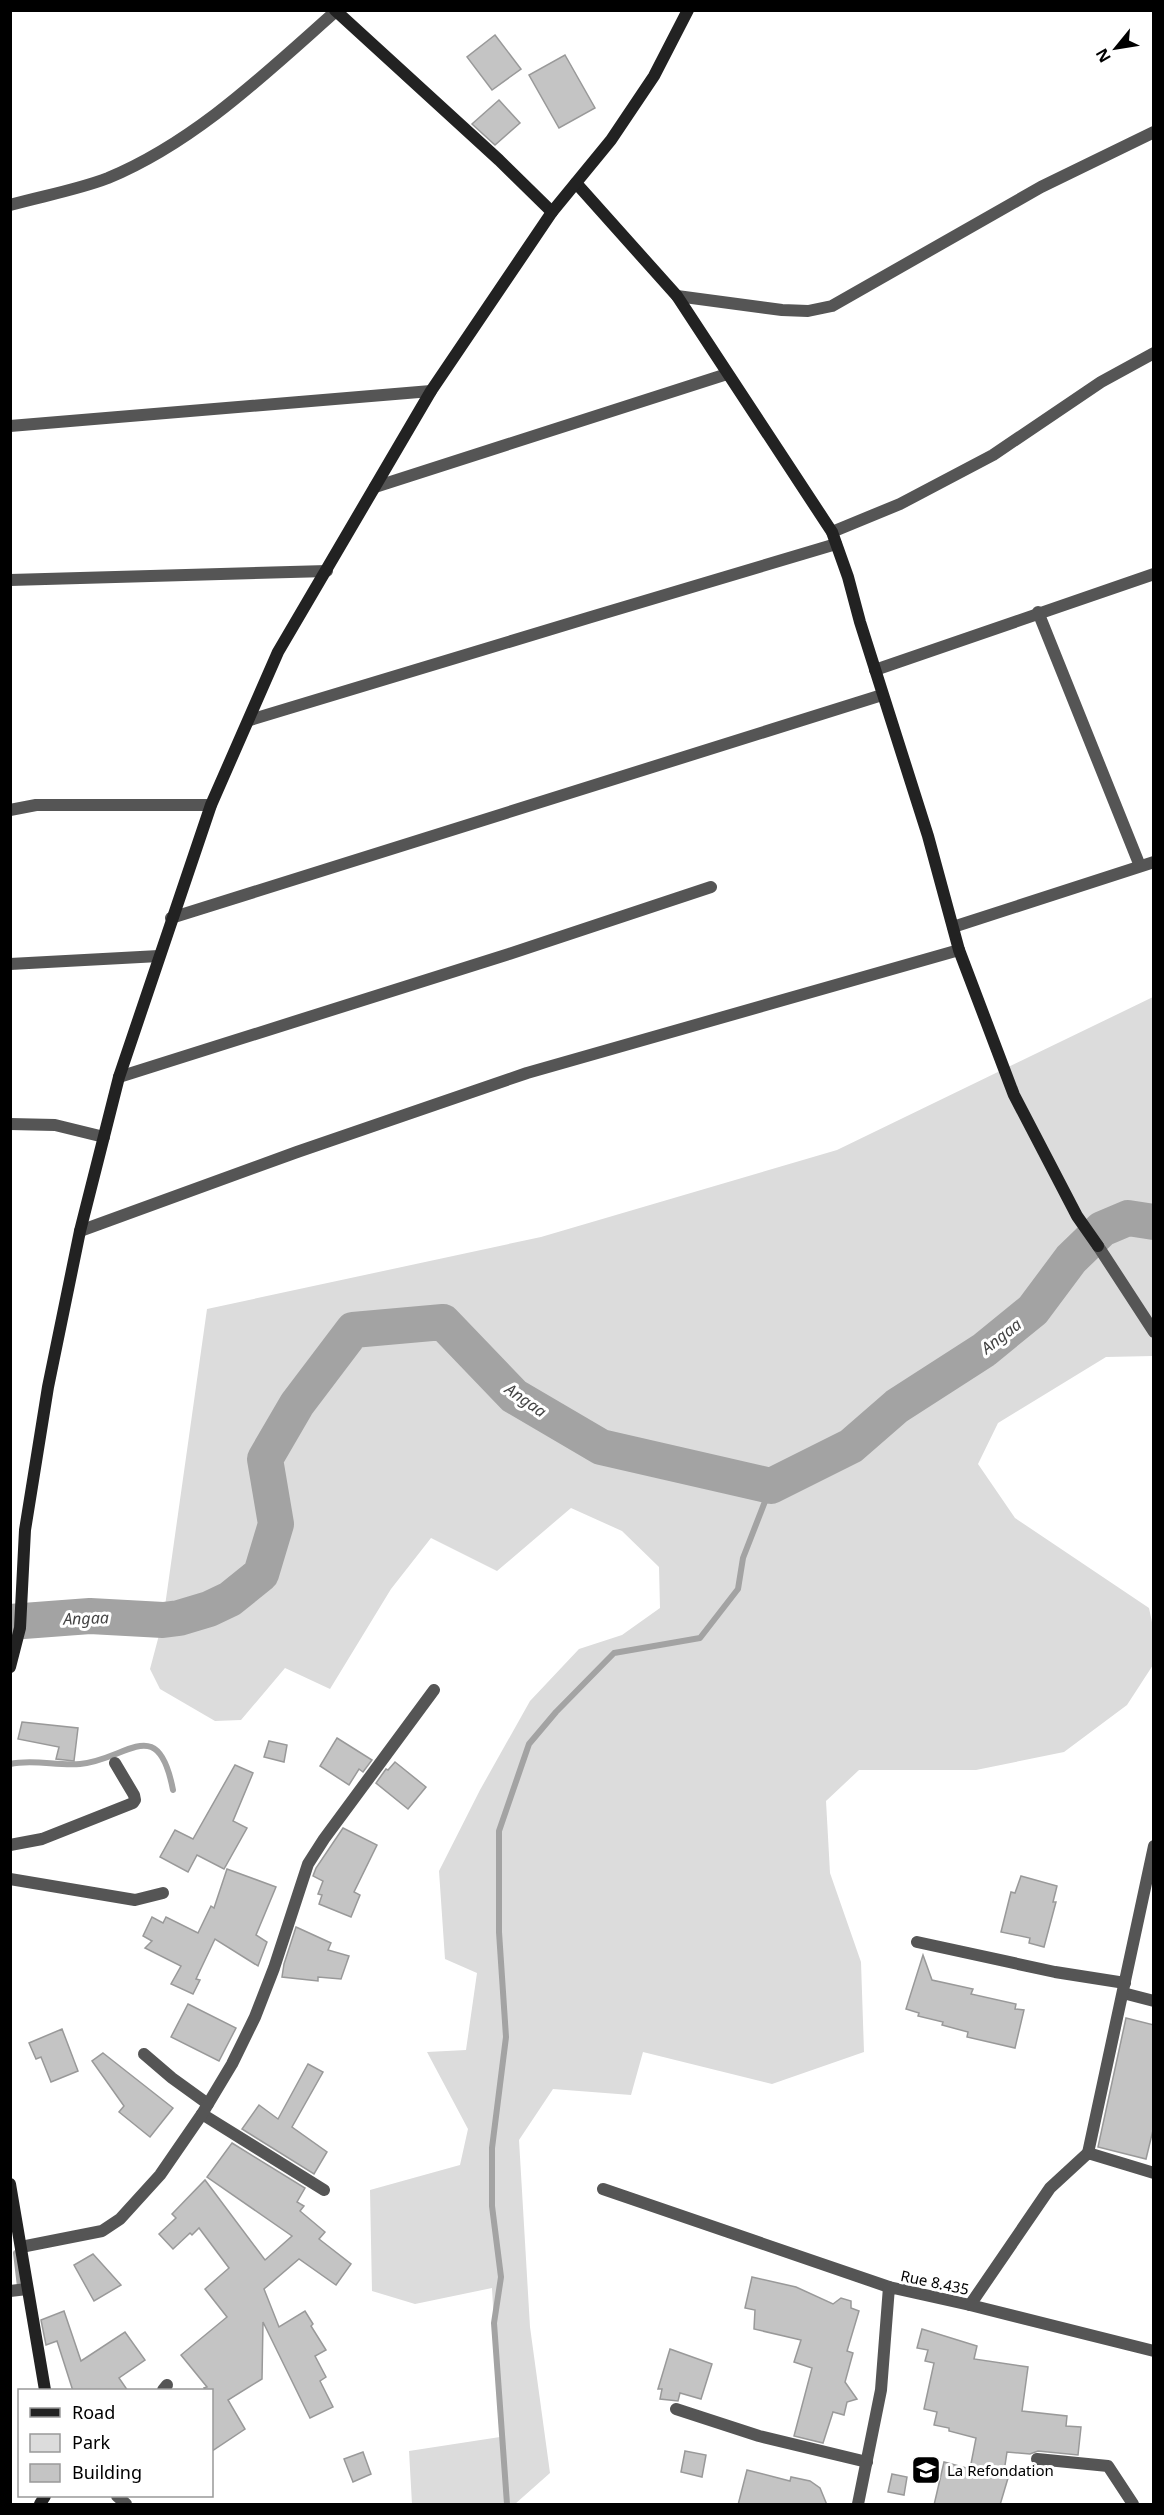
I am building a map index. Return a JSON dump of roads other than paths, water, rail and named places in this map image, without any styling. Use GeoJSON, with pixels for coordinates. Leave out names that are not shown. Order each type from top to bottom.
{"type":"FeatureCollection","features":[{"type":"Feature","properties":{"kind":"street"},"geometry":{"type":"LineString","coordinates":[[10,1667],[20,1628],[27,1519],[48,1387],[80,1231],[119,1077],[211,805],[278,652],[431,391],[552,212],[611,140],[654,76],[688,10]]}},
{"type":"Feature","properties":{"kind":"street"},"geometry":{"type":"LineString","coordinates":[[10,205],[107,178],[174,143],[254,84],[335,11],[499,160],[552,212]]}},
{"type":"Feature","properties":{"kind":"street"},"geometry":{"type":"LineString","coordinates":[[677,296],[782,310],[808,311],[832,306],[1041,187],[1154,132]]}},
{"type":"Feature","properties":{"kind":"street"},"geometry":{"type":"LineString","coordinates":[[576,183],[677,296],[834,538],[928,836],[959,950],[1014,1095],[1077,1216],[1154,1332]]}},
{"type":"Feature","properties":{"kind":"street"},"geometry":{"type":"LineString","coordinates":[[250,720],[425,668],[834,538],[993,455],[1101,382],[1154,353]]}},
{"type":"Feature","properties":{"kind":"street"},"geometry":{"type":"LineString","coordinates":[[375,487],[728,374]]}},
{"type":"Feature","properties":{"kind":"street"},"geometry":{"type":"LineString","coordinates":[[10,426],[431,391]]}},
{"type":"Feature","properties":{"kind":"street"},"geometry":{"type":"LineString","coordinates":[[10,580],[327,571]]}},
{"type":"Feature","properties":{"kind":"street"},"geometry":{"type":"LineString","coordinates":[[875,670],[1038,612],[1154,574]]}},
{"type":"Feature","properties":{"kind":"street"},"geometry":{"type":"LineString","coordinates":[[1038,612],[1140,866]]}},
{"type":"Feature","properties":{"kind":"street"},"geometry":{"type":"LineString","coordinates":[[171,918],[882,695]]}},
{"type":"Feature","properties":{"kind":"street"},"geometry":{"type":"LineString","coordinates":[[10,810],[36,805],[211,805]]}},
{"type":"Feature","properties":{"kind":"street"},"geometry":{"type":"LineString","coordinates":[[953,927],[1154,862]]}},
{"type":"Feature","properties":{"kind":"street"},"geometry":{"type":"LineString","coordinates":[[119,1077],[509,954],[711,887]]}},
{"type":"Feature","properties":{"kind":"street"},"geometry":{"type":"LineString","coordinates":[[80,1231],[308,1148],[527,1073],[959,950]]}},
{"type":"Feature","properties":{"kind":"street"},"geometry":{"type":"LineString","coordinates":[[10,964],[159,956]]}},
{"type":"Feature","properties":{"kind":"street"},"geometry":{"type":"LineString","coordinates":[[10,1124],[55,1125],[104,1137]]}},
{"type":"Feature","properties":{"kind":"street"},"geometry":{"type":"LineString","coordinates":[[21,2247],[102,2231],[120,2219],[160,2175],[205,2109],[232,2064],[255,2017],[274,1968],[308,1864],[434,1690]]}},
{"type":"Feature","properties":{"kind":"street"},"geometry":{"type":"LineString","coordinates":[[10,1845],[42,1839],[133,1803],[134,1795],[115,1763]]}},
{"type":"Feature","properties":{"kind":"street"},"geometry":{"type":"LineString","coordinates":[[970,2305],[1050,2188],[1088,2154],[1154,1846]]}},
{"type":"Feature","properties":{"kind":"street"},"geometry":{"type":"LineString","coordinates":[[10,1880],[135,1900],[162,1893]]}},
{"type":"Feature","properties":{"kind":"street"},"geometry":{"type":"LineString","coordinates":[[917,1942],[1124,1988],[1154,2001]]}},
{"type":"Feature","properties":{"kind":"street"},"geometry":{"type":"LineString","coordinates":[[144,2054],[205,2109],[324,2190]]}},
{"type":"Feature","properties":{"kind":"street"},"geometry":{"type":"LineString","coordinates":[[1088,2154],[1154,2173]]}},
{"type":"Feature","properties":{"kind":"street"},"geometry":{"type":"LineString","coordinates":[[10,2184],[45,2389]]}},
{"type":"Feature","properties":{"kind":"street"},"geometry":{"type":"LineString","coordinates":[[603,2189],[889,2287]]}},
{"type":"Feature","properties":{"kind":"street","name":"Rue 8.435"},"geometry":{"type":"LineString","coordinates":[[858,2505],[881,2390],[889,2287],[1154,2351]]}},
{"type":"Feature","properties":{"kind":"street"},"geometry":{"type":"LineString","coordinates":[[10,2291],[27,2289]]}},
{"type":"Feature","properties":{"kind":"street"},"geometry":{"type":"LineString","coordinates":[[676,2409],[759,2436],[867,2462]]}},
{"type":"Feature","properties":{"kind":"street"},"geometry":{"type":"LineString","coordinates":[[1036,2459],[1108,2466],[1133,2505]]}},
{"type":"Feature","properties":{"kind":"waterway","name":"Angaa"},"geometry":{"type":"LineString","coordinates":[[10,1622],[90,1616],[163,1620],[179,1618],[209,1609],[230,1599],[261,1574],[276,1524],[265,1459],[297,1404],[353,1330],[443,1322],[514,1396],[601,1447],[771,1486],[851,1446],[897,1406],[984,1350],[1033,1310],[1071,1259],[1102,1229],[1128,1218],[1154,1222]]}},
{"type":"Feature","properties":{"kind":"waterway"},"geometry":{"type":"LineString","coordinates":[[507,2504],[494,2323],[501,2277],[492,2206],[492,2148],[506,2037],[499,1932],[499,1831],[529,1744],[556,1712],[614,1653],[700,1638],[738,1589],[743,1558],[771,1486]]}},
{"type":"Feature","properties":{"kind":"waterway"},"geometry":{"type":"LineString","coordinates":[[10,1764],[27,1762],[80,1764],[97,1761],[138,1746],[149,1746],[159,1752],[167,1766],[173,1790]]}},
{"type":"Feature","properties":{"kind":"waterway"},"geometry":{"type":"LineString","coordinates":[[16,2253],[20,2287]]}},
{"type":"Feature","properties":{"kind":"place","name":"La Refondation"},"geometry":{"type":"Point","coordinates":[926,2470]}}]}
